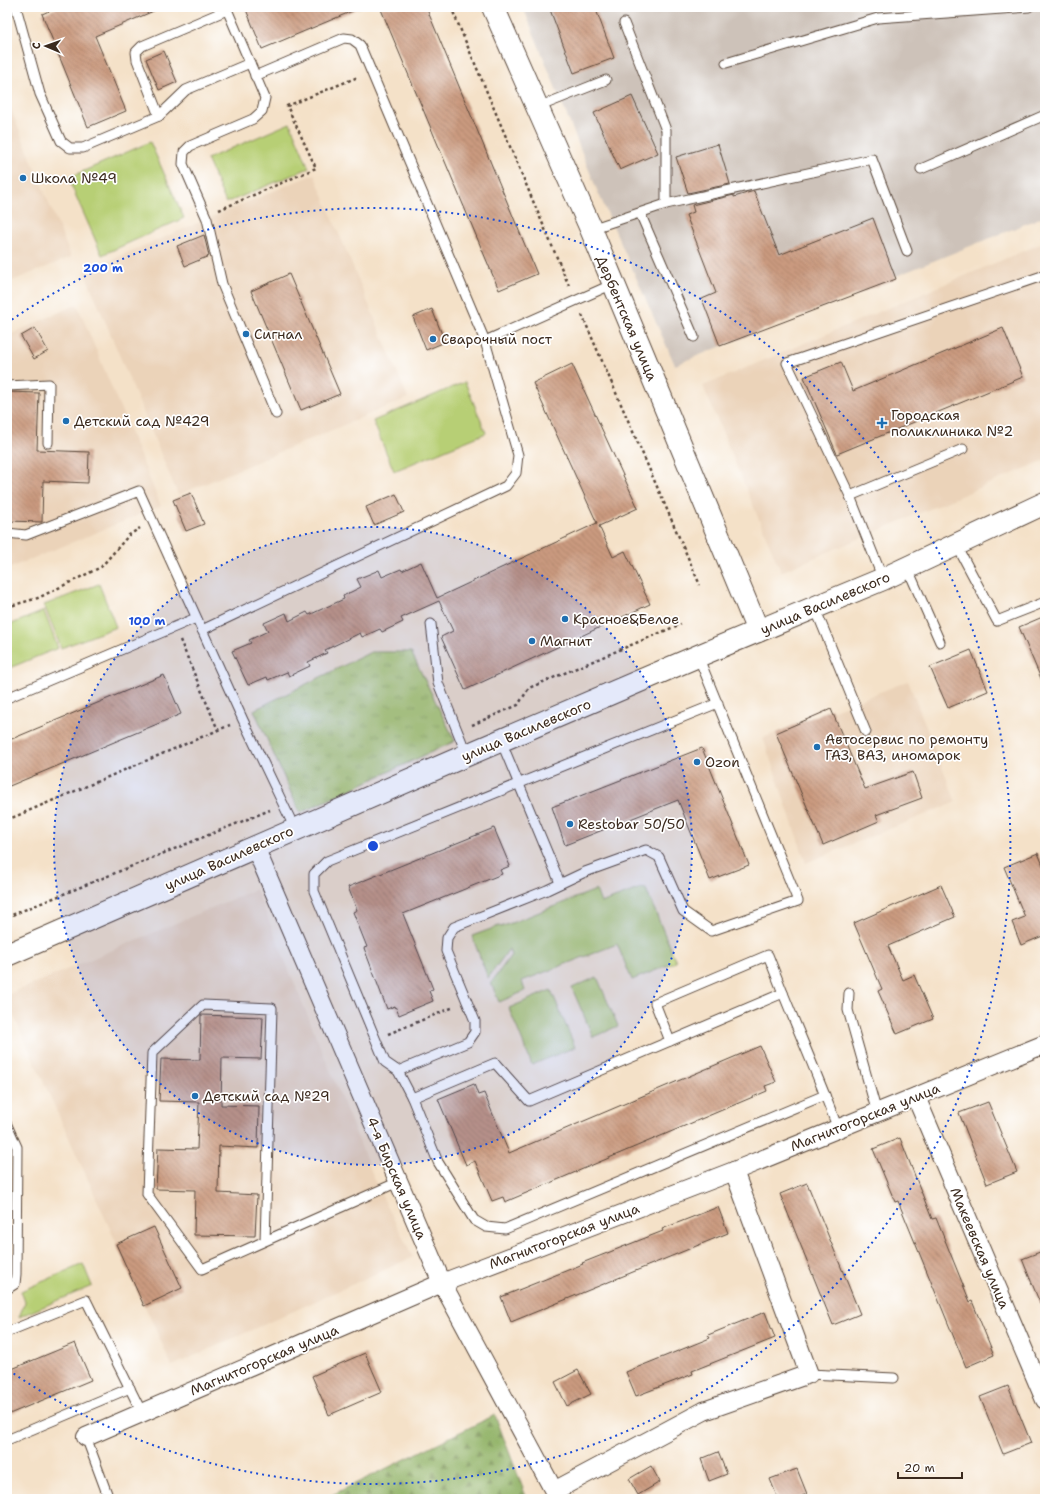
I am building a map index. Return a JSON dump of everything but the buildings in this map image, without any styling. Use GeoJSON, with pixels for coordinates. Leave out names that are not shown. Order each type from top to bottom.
{"type":"FeatureCollection","features":[{"type":"Feature","properties":{"kind":"street","name":"Дербентская улица"},"geometry":{"type":"LineString","coordinates":[[493,7],[536,108],[591,229],[612,284],[758,631]]}},
{"type":"Feature","properties":{"kind":"street","name":"улица Василевского"},"geometry":{"type":"LineString","coordinates":[[7,955],[467,755],[883,579],[1045,503]]}},
{"type":"Feature","properties":{"kind":"street","name":"4-я Бирская улица"},"geometry":{"type":"LineString","coordinates":[[255,847],[442,1283],[556,1495]]}},
{"type":"Feature","properties":{"kind":"street","name":"Магнитогорская улица"},"geometry":{"type":"LineString","coordinates":[[86,1437],[442,1283],[734,1172],[1045,1044]]}},
{"type":"Feature","properties":{"kind":"street","name":"Макеевская улица"},"geometry":{"type":"LineString","coordinates":[[916,1097],[1041,1380],[1045,1400]]}},
{"type":"Feature","properties":{"kind":"street"},"geometry":{"type":"LineString","coordinates":[[556,1495],[704,1411],[809,1374],[734,1172]]}},
{"type":"Feature","properties":{"kind":"lane"},"geometry":{"type":"LineString","coordinates":[[16,7],[40,94],[61,141],[70,148],[83,148],[159,116],[186,90],[250,63]]}},
{"type":"Feature","properties":{"kind":"lane"},"geometry":{"type":"LineString","coordinates":[[726,63],[878,18],[1029,7]]}},
{"type":"Feature","properties":{"kind":"lane"},"geometry":{"type":"LineString","coordinates":[[159,116],[137,60],[136,52],[142,46],[226,9],[265,98],[262,110],[252,119],[190,146],[184,152],[183,164],[206,215],[222,284],[276,414]]}},
{"type":"Feature","properties":{"kind":"lane"},"geometry":{"type":"LineString","coordinates":[[624,23],[666,130],[666,204]]}},
{"type":"Feature","properties":{"kind":"lane"},"geometry":{"type":"LineString","coordinates":[[202,630],[506,486],[516,473],[518,455],[485,341],[360,46],[352,39],[344,38],[256,76]]}},
{"type":"Feature","properties":{"kind":"lane"},"geometry":{"type":"LineString","coordinates":[[536,108],[606,80]]}},
{"type":"Feature","properties":{"kind":"lane"},"geometry":{"type":"LineString","coordinates":[[921,169],[1045,115]]}},
{"type":"Feature","properties":{"kind":"lane"},"geometry":{"type":"LineString","coordinates":[[591,229],[666,204],[872,159],[907,251]]}},
{"type":"Feature","properties":{"kind":"lane"},"geometry":{"type":"LineString","coordinates":[[640,213],[694,337]]}},
{"type":"Feature","properties":{"kind":"lane"},"geometry":{"type":"LineString","coordinates":[[883,579],[850,496],[787,364],[1045,275]]}},
{"type":"Feature","properties":{"kind":"lane"},"geometry":{"type":"LineString","coordinates":[[485,341],[612,284]]}},
{"type":"Feature","properties":{"kind":"lane"},"geometry":{"type":"LineString","coordinates":[[7,386],[48,384],[48,443]]}},
{"type":"Feature","properties":{"kind":"lane"},"geometry":{"type":"LineString","coordinates":[[850,496],[963,449]]}},
{"type":"Feature","properties":{"kind":"lane"},"geometry":{"type":"LineString","coordinates":[[7,533],[26,535],[139,491],[243,720],[295,829]]}},
{"type":"Feature","properties":{"kind":"lane"},"geometry":{"type":"LineString","coordinates":[[956,544],[998,621],[1045,602]]}},
{"type":"Feature","properties":{"kind":"lane"},"geometry":{"type":"LineString","coordinates":[[907,567],[940,642]]}},
{"type":"Feature","properties":{"kind":"lane"},"geometry":{"type":"LineString","coordinates":[[814,608],[866,732]]}},
{"type":"Feature","properties":{"kind":"lane"},"geometry":{"type":"LineString","coordinates":[[7,698],[196,618]]}},
{"type":"Feature","properties":{"kind":"lane"},"geometry":{"type":"LineString","coordinates":[[431,624],[438,683],[467,755]]}},
{"type":"Feature","properties":{"kind":"lane"},"geometry":{"type":"LineString","coordinates":[[398,1071],[468,1042],[475,1032],[475,1021],[446,951],[447,938],[454,927],[547,890],[585,872],[646,850],[659,857],[683,911],[711,931],[798,901],[698,656]]}},
{"type":"Feature","properties":{"kind":"lane"},"geometry":{"type":"LineString","coordinates":[[718,703],[519,782],[327,861],[314,874],[314,891],[385,1062],[398,1071],[412,1098],[438,1162],[474,1220],[486,1227],[504,1230],[825,1094]]}},
{"type":"Feature","properties":{"kind":"lane"},"geometry":{"type":"LineString","coordinates":[[501,741],[560,883]]}},
{"type":"Feature","properties":{"kind":"lane"},"geometry":{"type":"LineString","coordinates":[[670,1041],[655,1003],[768,955],[838,1129]]}},
{"type":"Feature","properties":{"kind":"lane"},"geometry":{"type":"LineString","coordinates":[[412,1098],[495,1063],[529,1101],[783,993]]}},
{"type":"Feature","properties":{"kind":"lane"},"geometry":{"type":"LineString","coordinates":[[849,993],[848,1010],[876,1113]]}},
{"type":"Feature","properties":{"kind":"lane"},"geometry":{"type":"LineString","coordinates":[[265,1241],[272,1008],[203,1005],[152,1053],[147,1194],[202,1269],[398,1182]]}},
{"type":"Feature","properties":{"kind":"lane"},"geometry":{"type":"LineString","coordinates":[[7,1125],[16,1147],[16,1274],[15,1284],[7,1289]]}},
{"type":"Feature","properties":{"kind":"lane"},"geometry":{"type":"LineString","coordinates":[[7,1332],[86,1300],[142,1413]]}},
{"type":"Feature","properties":{"kind":"lane"},"geometry":{"type":"LineString","coordinates":[[809,1374],[894,1378]]}},
{"type":"Feature","properties":{"kind":"lane"},"geometry":{"type":"LineString","coordinates":[[7,1440],[130,1388]]}},
{"type":"Feature","properties":{"kind":"lane"},"geometry":{"type":"LineString","coordinates":[[86,1437],[108,1499]]}},
{"type":"Feature","properties":{"kind":"path"},"geometry":{"type":"LineString","coordinates":[[206,215],[316,168],[288,106],[370,72]]}},
{"type":"Feature","properties":{"kind":"path"},"geometry":{"type":"LineString","coordinates":[[7,607],[38,598],[101,567],[129,535],[153,521]]}},
{"type":"Feature","properties":{"kind":"path"},"geometry":{"type":"LineString","coordinates":[[458,731],[518,705],[529,688],[681,624]]}},
{"type":"Feature","properties":{"kind":"path"},"geometry":{"type":"LineString","coordinates":[[174,627],[218,730]]}},
{"type":"Feature","properties":{"kind":"path"},"geometry":{"type":"LineString","coordinates":[[7,820],[243,720]]}},
{"type":"Feature","properties":{"kind":"path"},"geometry":{"type":"LineString","coordinates":[[7,917],[283,804]]}},
{"type":"Feature","properties":{"kind":"path"},"geometry":{"type":"LineString","coordinates":[[375,1039],[467,1002]]}},
{"type":"Feature","properties":{"kind":"shaded area"},"geometry":{"type":"Polygon","coordinates":[[[523,7],[1045,7],[1045,216],[675,365],[597,190],[523,7]]]}},
{"type":"Feature","properties":{"kind":"shaded area","name":"Школа №49"},"geometry":{"type":"Polygon","coordinates":[[[7,100],[71,257],[7,283],[7,100]]]}},
{"type":"Feature","properties":{"kind":"shaded area","name":"Сигнал"},"geometry":{"type":"Polygon","coordinates":[[[314,174],[408,398],[178,495],[84,271],[314,174]]]}},
{"type":"Feature","properties":{"kind":"shaded area","name":"Городская поликлиника №2"},"geometry":{"type":"Polygon","coordinates":[[[1045,242],[1045,460],[781,572],[703,386],[1045,242]]]}},
{"type":"Feature","properties":{"kind":"shaded area","name":"Детский сад №429"},"geometry":{"type":"Polygon","coordinates":[[[77,304],[161,506],[7,569],[7,336],[77,304]]]}},
{"type":"Feature","properties":{"kind":"shaded area"},"geometry":{"type":"Polygon","coordinates":[[[908,681],[956,802],[806,863],[763,738],[908,681]]]}},
{"type":"Feature","properties":{"kind":"shaded area","name":"Детский сад №29"},"geometry":{"type":"Polygon","coordinates":[[[256,889],[379,1190],[413,1257],[172,1366],[7,1001],[7,995],[256,889]]]}},
{"type":"Feature","properties":{"kind":"green space"},"geometry":{"type":"Polygon","coordinates":[[[290,123],[309,168],[226,203],[207,159],[290,123]]]}},
{"type":"Feature","properties":{"kind":"green space"},"geometry":{"type":"Polygon","coordinates":[[[150,142],[184,218],[102,255],[68,178],[150,142]]]}},
{"type":"Feature","properties":{"kind":"green space"},"geometry":{"type":"Polygon","coordinates":[[[465,382],[486,433],[394,471],[373,421],[465,382]]]}},
{"type":"Feature","properties":{"kind":"green space"},"geometry":{"type":"Polygon","coordinates":[[[99,584],[116,627],[61,648],[44,605],[99,584]]]}},
{"type":"Feature","properties":{"kind":"green space"},"geometry":{"type":"Polygon","coordinates":[[[44,611],[58,648],[7,669],[7,626],[44,611]]]}},
{"type":"Feature","properties":{"kind":"green space"},"geometry":{"type":"Polygon","coordinates":[[[371,652],[411,652],[455,741],[300,813],[254,710],[371,652]]]}},
{"type":"Feature","properties":{"kind":"green space"},"geometry":{"type":"Polygon","coordinates":[[[641,888],[646,889],[676,962],[632,980],[617,944],[522,981],[525,991],[499,1002],[491,983],[511,955],[509,949],[488,978],[472,936],[499,926],[501,927],[596,890],[601,903],[641,888]]]}},
{"type":"Feature","properties":{"kind":"green space"},"geometry":{"type":"Polygon","coordinates":[[[597,977],[618,1026],[593,1037],[572,988],[597,977]]]}},
{"type":"Feature","properties":{"kind":"green space"},"geometry":{"type":"Polygon","coordinates":[[[551,990],[575,1047],[532,1065],[509,1008],[551,990]]]}},
{"type":"Feature","properties":{"kind":"green space"},"geometry":{"type":"Polygon","coordinates":[[[83,1264],[92,1286],[19,1317],[25,1302],[21,1291],[83,1264]]]}},
{"type":"Feature","properties":{"kind":"green space"},"geometry":{"type":"Polygon","coordinates":[[[495,1415],[527,1499],[324,1499],[495,1415]]]}},
{"type":"Feature","properties":{"kind":"place","name":"Школа №49"},"geometry":{"type":"Point","coordinates":[23,178]}},
{"type":"Feature","properties":{"kind":"place","name":"Сигнал"},"geometry":{"type":"Point","coordinates":[246,334]}},
{"type":"Feature","properties":{"kind":"place","name":"Сварочный пост"},"geometry":{"type":"Point","coordinates":[433,339]}},
{"type":"Feature","properties":{"kind":"place","name":"Детский сад №429"},"geometry":{"type":"Point","coordinates":[66,421]}},
{"type":"Feature","properties":{"kind":"place","name":"Городская поликлиника №2"},"geometry":{"type":"Point","coordinates":[882,423]}},
{"type":"Feature","properties":{"kind":"place","name":"Красное&Белое"},"geometry":{"type":"Point","coordinates":[565,619]}},
{"type":"Feature","properties":{"kind":"place","name":"Магнит"},"geometry":{"type":"Point","coordinates":[532,641]}},
{"type":"Feature","properties":{"kind":"place","name":"Автосервис по ремонту ГАЗ, ВАЗ, иномарок"},"geometry":{"type":"Point","coordinates":[817,747]}},
{"type":"Feature","properties":{"kind":"place","name":"Ozon"},"geometry":{"type":"Point","coordinates":[697,762]}},
{"type":"Feature","properties":{"kind":"place","name":"Restobar 50/50"},"geometry":{"type":"Point","coordinates":[570,824]}},
{"type":"Feature","properties":{"kind":"place","name":"Детский сад №29"},"geometry":{"type":"Point","coordinates":[195,1096]}}]}
